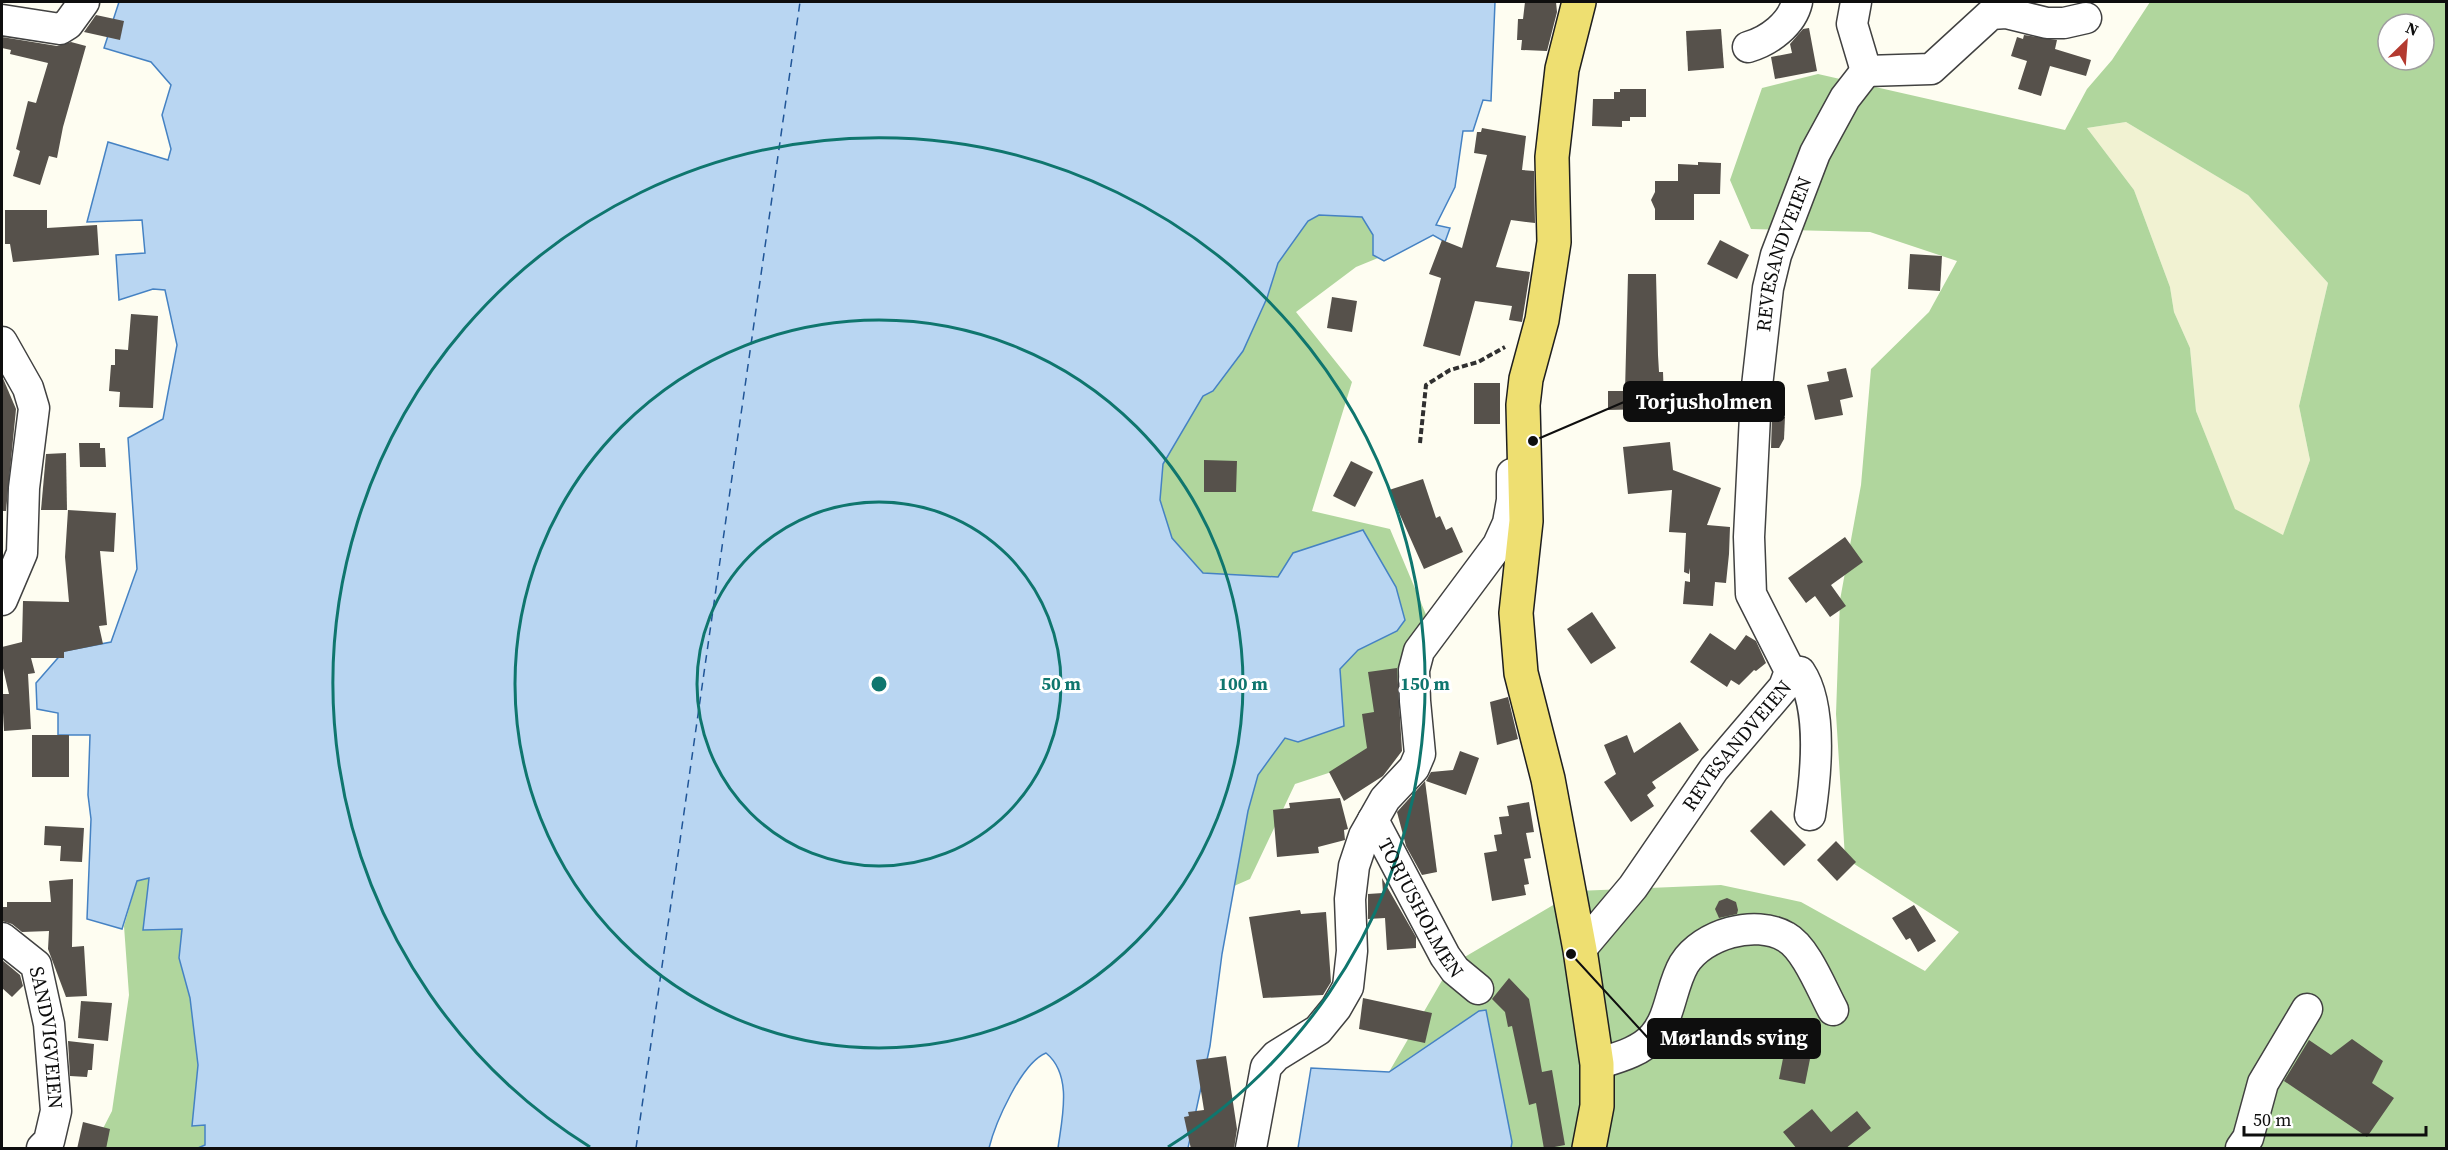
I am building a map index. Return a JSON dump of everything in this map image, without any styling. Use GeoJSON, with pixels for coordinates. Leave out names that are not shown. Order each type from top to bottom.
{"type":"FeatureCollection","features":[{"type":"Feature","properties":{"kind":"main road"},"geometry":{"type":"LineString","coordinates":[[1579,2],[1562,69],[1552,158],[1554,242],[1542,320],[1526,379],[1522,434],[1526,521],[1516,613],[1521,673],[1548,779],[1580,950],[1597,1065],[1597,1106],[1589,1149]]}},
{"type":"Feature","properties":{"kind":"street"},"geometry":{"type":"LineString","coordinates":[[2,20],[60,29],[68,24],[84,2]]}},
{"type":"Feature","properties":{"kind":"street"},"geometry":{"type":"LineString","coordinates":[[1748,47],[1769,38],[1783,26],[1790,18],[1797,2]]}},
{"type":"Feature","properties":{"kind":"street"},"geometry":{"type":"LineString","coordinates":[[1856,2],[1852,24],[1866,71],[1931,69],[1991,14],[2006,13],[2047,23],[2064,23],[2086,18]]}},
{"type":"Feature","properties":{"kind":"street","name":"REVESANDVEIEN"},"geometry":{"type":"LineString","coordinates":[[1580,950],[1633,887],[1714,769],[1784,687],[1790,671],[1751,594],[1749,537],[1756,395],[1768,288],[1776,255],[1815,153],[1845,98],[1866,71]]}},
{"type":"Feature","properties":{"kind":"street"},"geometry":{"type":"LineString","coordinates":[[2,342],[28,388],[34,408],[24,488],[22,552],[2,600]]}},
{"type":"Feature","properties":{"kind":"street","name":"TORJUSHOLMEN"},"geometry":{"type":"LineString","coordinates":[[1251,1149],[1266,1067],[1276,1056],[1318,1030],[1336,1008],[1347,987],[1352,951],[1350,899],[1354,866],[1364,836],[1385,799],[1414,768],[1420,754],[1414,670],[1419,651],[1498,545],[1508,523],[1512,500],[1514,441],[1522,434]]}},
{"type":"Feature","properties":{"kind":"street"},"geometry":{"type":"LineString","coordinates":[[1790,671],[1800,672],[1807,683],[1813,708],[1815,783],[1810,815]]}},
{"type":"Feature","properties":{"kind":"street","name":"TORJUSHOLMEN"},"geometry":{"type":"LineString","coordinates":[[1373,820],[1445,956],[1455,970],[1478,989]]}},
{"type":"Feature","properties":{"kind":"street"},"geometry":{"type":"LineString","coordinates":[[1597,1065],[1635,1051],[1654,1036],[1665,1016],[1683,966],[1692,953],[1711,940],[1731,933],[1762,929],[1787,937],[1808,962],[1833,1010]]}},
{"type":"Feature","properties":{"kind":"street","name":"SANDVIGVEIEN"},"geometry":{"type":"LineString","coordinates":[[2,938],[36,965],[49,1024],[56,1111],[50,1141],[42,1149]]}},
{"type":"Feature","properties":{"kind":"street"},"geometry":{"type":"LineString","coordinates":[[2241,1149],[2248,1138],[2263,1083],[2307,1010]]}},
{"type":"Feature","properties":{"kind":"path"},"geometry":{"type":"LineString","coordinates":[[1420,443],[1424,391],[1430,381],[1450,370],[1479,362],[1510,344],[1534,347]]}},
{"type":"Feature","properties":{"kind":"green space"},"geometry":{"type":"Polygon","coordinates":[[[2150,2],[2446,2],[2446,1148],[1511,1148],[1512,1142],[1485,1010],[1479,1011],[1389,1072],[1451,965],[1577,891],[1721,885],[1801,902],[1925,971],[1959,932],[1845,858],[1836,714],[1840,600],[1861,485],[1871,369],[1929,312],[1957,261],[1870,232],[1751,229],[1730,180],[1762,88],[1818,74],[2065,130],[2087,89],[2112,60],[2150,2]],[[2126,122],[2087,128],[2134,190],[2170,287],[2174,312],[2190,348],[2196,411],[2235,509],[2283,535],[2310,460],[2299,406],[2328,283],[2248,195],[2126,122]]]}},
{"type":"Feature","properties":{"kind":"green space"},"geometry":{"type":"Polygon","coordinates":[[[2126,122],[2248,195],[2328,283],[2299,406],[2310,460],[2283,536],[2235,510],[2196,411],[2190,348],[2174,312],[2170,287],[2134,190],[2087,128],[2126,122]]]}},
{"type":"Feature","properties":{"kind":"green space"},"geometry":{"type":"Polygon","coordinates":[[[1319,215],[1362,217],[1373,235],[1373,255],[1378,258],[1356,267],[1296,312],[1352,382],[1312,511],[1390,529],[1427,617],[1362,762],[1295,784],[1250,879],[1234,886],[1248,811],[1258,775],[1285,738],[1343,726],[1340,669],[1358,650],[1397,631],[1278,577],[1203,573],[1172,538],[1160,500],[1163,464],[1203,396],[1213,391],[1267,298],[1278,263],[1308,221],[1319,215]]]}},
{"type":"Feature","properties":{"kind":"green space"},"geometry":{"type":"Polygon","coordinates":[[[149,878],[182,929],[179,958],[190,998],[198,1065],[192,1126],[205,1125],[205,1145],[198,1148],[93,1148],[112,1111],[129,995],[124,926],[137,881],[149,878]]]}},
{"type":"Feature","properties":{"kind":"water"},"geometry":{"type":"Polygon","coordinates":[[[119,2],[1495,2],[1491,101],[1483,100],[1473,131],[1463,131],[1455,187],[1436,225],[1450,228],[1445,242],[1433,235],[1384,261],[1373,255],[1373,235],[1362,217],[1319,215],[1308,221],[1278,263],[1267,298],[1243,351],[1213,391],[1203,396],[1163,464],[1160,500],[1172,538],[1203,573],[1278,577],[1293,553],[1363,530],[1396,587],[1405,620],[1397,631],[1358,650],[1340,669],[1344,726],[1298,742],[1285,738],[1258,775],[1248,811],[1222,954],[1210,1046],[1188,1148],[1058,1148],[1063,1111],[1063,1085],[1060,1073],[1046,1053],[1027,1069],[1010,1095],[989,1148],[198,1148],[205,1145],[205,1125],[192,1126],[198,1065],[190,998],[179,958],[182,929],[143,930],[149,878],[137,881],[122,929],[87,919],[91,819],[88,795],[90,735],[58,735],[58,713],[37,709],[36,683],[64,651],[111,642],[137,569],[128,438],[163,419],[177,345],[165,290],[153,289],[119,300],[116,255],[145,253],[142,220],[87,222],[108,142],[168,160],[171,149],[162,115],[171,85],[151,62],[104,48],[119,2]]]}},
{"type":"Feature","properties":{"kind":"water"},"geometry":{"type":"Polygon","coordinates":[[[1486,1010],[1512,1142],[1511,1148],[1298,1148],[1311,1068],[1389,1072],[1479,1011],[1486,1010]]]}},
{"type":"Feature","properties":{"kind":"building"},"geometry":{"type":"Polygon","coordinates":[[[1525,2],[1556,2],[1557,12],[1547,51],[1521,50],[1522,40],[1517,40],[1518,19],[1523,19],[1525,2]]]}},
{"type":"Feature","properties":{"kind":"building"},"geometry":{"type":"Polygon","coordinates":[[[96,15],[124,21],[120,40],[84,32],[96,15]]]}},
{"type":"Feature","properties":{"kind":"building"},"geometry":{"type":"Polygon","coordinates":[[[1809,28],[1817,71],[1775,79],[1771,57],[1792,53],[1790,44],[1803,29],[1809,28]]]}},
{"type":"Feature","properties":{"kind":"building"},"geometry":{"type":"Polygon","coordinates":[[[1721,29],[1724,68],[1688,71],[1686,31],[1721,29]]]}},
{"type":"Feature","properties":{"kind":"building"},"geometry":{"type":"Polygon","coordinates":[[[2024,35],[2057,40],[2055,49],[2091,60],[2086,76],[2050,66],[2041,96],[2018,89],[2027,61],[2011,56],[2017,37],[2023,39],[2024,35]]]}},
{"type":"Feature","properties":{"kind":"building"},"geometry":{"type":"Polygon","coordinates":[[[2,37],[57,46],[71,42],[86,46],[63,127],[57,158],[49,156],[40,185],[13,176],[20,151],[16,149],[28,101],[36,103],[48,63],[10,54],[11,50],[2,48],[2,37]]]}},
{"type":"Feature","properties":{"kind":"building"},"geometry":{"type":"Polygon","coordinates":[[[1620,89],[1646,89],[1646,117],[1630,117],[1630,121],[1622,121],[1622,127],[1592,126],[1593,99],[1614,99],[1614,92],[1620,92],[1620,89]]]}},
{"type":"Feature","properties":{"kind":"building"},"geometry":{"type":"Polygon","coordinates":[[[1482,128],[1526,136],[1522,170],[1534,171],[1535,223],[1511,220],[1496,267],[1530,272],[1522,322],[1509,320],[1512,306],[1475,301],[1460,356],[1423,346],[1441,278],[1429,274],[1442,240],[1462,248],[1487,155],[1474,153],[1477,132],[1481,132],[1482,128]]]}},
{"type":"Feature","properties":{"kind":"building"},"geometry":{"type":"Polygon","coordinates":[[[1698,162],[1721,163],[1720,194],[1694,194],[1694,220],[1655,220],[1655,209],[1651,200],[1655,192],[1655,181],[1678,181],[1678,164],[1698,165],[1698,162]]]}},
{"type":"Feature","properties":{"kind":"building"},"geometry":{"type":"Polygon","coordinates":[[[5,210],[47,210],[47,228],[97,225],[99,255],[13,262],[10,244],[5,244],[5,210]]]}},
{"type":"Feature","properties":{"kind":"building"},"geometry":{"type":"Polygon","coordinates":[[[1720,240],[1749,255],[1737,279],[1707,264],[1720,240]]]}},
{"type":"Feature","properties":{"kind":"building"},"geometry":{"type":"Polygon","coordinates":[[[1910,254],[1942,256],[1940,291],[1908,289],[1910,254]]]}},
{"type":"Feature","properties":{"kind":"building"},"geometry":{"type":"Polygon","coordinates":[[[1628,274],[1656,274],[1659,372],[1663,372],[1664,400],[1649,401],[1649,409],[1608,410],[1608,391],[1625,391],[1628,274]]]}},
{"type":"Feature","properties":{"kind":"building"},"geometry":{"type":"Polygon","coordinates":[[[1332,297],[1357,301],[1352,332],[1327,328],[1332,297]]]}},
{"type":"Feature","properties":{"kind":"building"},"geometry":{"type":"Polygon","coordinates":[[[131,314],[158,316],[153,408],[119,407],[120,392],[109,391],[111,365],[115,365],[115,349],[128,350],[131,314]]]}},
{"type":"Feature","properties":{"kind":"building"},"geometry":{"type":"Polygon","coordinates":[[[1846,368],[1853,397],[1840,400],[1843,415],[1815,420],[1807,385],[1829,381],[1827,372],[1846,368]]]}},
{"type":"Feature","properties":{"kind":"building"},"geometry":{"type":"Polygon","coordinates":[[[2,376],[16,409],[6,511],[2,511],[2,376]]]}},
{"type":"Feature","properties":{"kind":"building"},"geometry":{"type":"Polygon","coordinates":[[[1474,383],[1500,383],[1500,424],[1474,424],[1474,383]]]}},
{"type":"Feature","properties":{"kind":"building"},"geometry":{"type":"Polygon","coordinates":[[[1772,417],[1785,417],[1784,439],[1779,448],[1771,448],[1772,417]]]}},
{"type":"Feature","properties":{"kind":"building"},"geometry":{"type":"Polygon","coordinates":[[[1670,442],[1673,470],[1721,488],[1707,525],[1730,527],[1729,554],[1726,583],[1715,582],[1713,606],[1683,604],[1685,581],[1690,582],[1690,568],[1689,574],[1684,572],[1686,533],[1669,532],[1672,490],[1628,494],[1623,447],[1670,442]]]}},
{"type":"Feature","properties":{"kind":"building"},"geometry":{"type":"Polygon","coordinates":[[[79,443],[100,443],[100,448],[105,448],[106,467],[80,467],[79,443]]]}},
{"type":"Feature","properties":{"kind":"building"},"geometry":{"type":"Polygon","coordinates":[[[66,453],[67,510],[41,510],[46,454],[66,453]]]}},
{"type":"Feature","properties":{"kind":"building"},"geometry":{"type":"Polygon","coordinates":[[[1204,460],[1237,461],[1236,492],[1204,492],[1204,460]]]}},
{"type":"Feature","properties":{"kind":"building"},"geometry":{"type":"Polygon","coordinates":[[[1351,461],[1373,472],[1355,507],[1333,496],[1351,461]]]}},
{"type":"Feature","properties":{"kind":"building"},"geometry":{"type":"Polygon","coordinates":[[[1423,479],[1436,518],[1440,516],[1446,530],[1452,527],[1463,552],[1424,569],[1389,490],[1423,479]]]}},
{"type":"Feature","properties":{"kind":"building"},"geometry":{"type":"Polygon","coordinates":[[[68,510],[116,513],[114,552],[100,551],[107,625],[99,626],[103,644],[64,652],[64,658],[31,658],[35,673],[28,674],[31,729],[4,731],[2,694],[9,694],[2,664],[2,647],[22,642],[23,601],[69,602],[65,557],[68,510]]]}},
{"type":"Feature","properties":{"kind":"building"},"geometry":{"type":"Polygon","coordinates":[[[1845,537],[1863,562],[1831,585],[1846,606],[1830,617],[1815,596],[1806,603],[1788,578],[1845,537]]]}},
{"type":"Feature","properties":{"kind":"building"},"geometry":{"type":"Polygon","coordinates":[[[1592,612],[1616,648],[1591,664],[1567,629],[1592,612]]]}},
{"type":"Feature","properties":{"kind":"building"},"geometry":{"type":"Polygon","coordinates":[[[1710,633],[1735,650],[1746,635],[1756,641],[1766,663],[1756,671],[1754,670],[1739,685],[1731,680],[1727,687],[1690,662],[1710,633]]]}},
{"type":"Feature","properties":{"kind":"building"},"geometry":{"type":"Polygon","coordinates":[[[1397,668],[1402,751],[1383,776],[1344,801],[1329,772],[1367,748],[1362,714],[1374,712],[1368,672],[1397,668]]]}},
{"type":"Feature","properties":{"kind":"building"},"geometry":{"type":"Polygon","coordinates":[[[1508,697],[1518,739],[1497,745],[1490,702],[1508,697]]]}},
{"type":"Feature","properties":{"kind":"building"},"geometry":{"type":"Polygon","coordinates":[[[1680,722],[1699,750],[1652,782],[1656,788],[1647,795],[1654,806],[1631,822],[1604,782],[1616,774],[1604,745],[1627,735],[1634,753],[1680,722]]]}},
{"type":"Feature","properties":{"kind":"building"},"geometry":{"type":"Polygon","coordinates":[[[32,735],[69,735],[69,777],[32,777],[32,735]]]}},
{"type":"Feature","properties":{"kind":"building"},"geometry":{"type":"Polygon","coordinates":[[[1460,751],[1479,758],[1466,795],[1426,781],[1431,772],[1453,770],[1460,751]]]}},
{"type":"Feature","properties":{"kind":"building"},"geometry":{"type":"Polygon","coordinates":[[[1425,781],[1437,872],[1422,875],[1406,846],[1397,812],[1425,781]]]}},
{"type":"Feature","properties":{"kind":"building"},"geometry":{"type":"Polygon","coordinates":[[[1340,798],[1348,829],[1344,830],[1345,840],[1318,847],[1319,853],[1277,857],[1273,810],[1290,808],[1289,803],[1340,798]]]}},
{"type":"Feature","properties":{"kind":"building"},"geometry":{"type":"Polygon","coordinates":[[[1529,802],[1534,832],[1526,833],[1531,858],[1524,859],[1529,884],[1524,885],[1526,895],[1492,901],[1484,853],[1497,851],[1494,835],[1502,834],[1499,817],[1509,816],[1507,806],[1529,802]]]}},
{"type":"Feature","properties":{"kind":"building"},"geometry":{"type":"Polygon","coordinates":[[[1771,810],[1806,845],[1784,866],[1750,831],[1771,810]]]}},
{"type":"Feature","properties":{"kind":"building"},"geometry":{"type":"Polygon","coordinates":[[[45,826],[84,828],[82,862],[60,861],[61,846],[44,845],[45,826]]]}},
{"type":"Feature","properties":{"kind":"building"},"geometry":{"type":"Polygon","coordinates":[[[1836,841],[1856,862],[1837,881],[1817,860],[1836,841]]]}},
{"type":"Feature","properties":{"kind":"building"},"geometry":{"type":"Polygon","coordinates":[[[1382,878],[1416,937],[1416,948],[1387,950],[1385,918],[1368,919],[1368,894],[1383,893],[1382,878]]]}},
{"type":"Feature","properties":{"kind":"building"},"geometry":{"type":"Polygon","coordinates":[[[73,879],[72,947],[84,946],[87,996],[66,997],[48,949],[49,931],[22,932],[12,924],[2,921],[2,907],[7,907],[7,902],[51,902],[49,881],[73,879]]]}},
{"type":"Feature","properties":{"kind":"building"},"geometry":{"type":"Polygon","coordinates":[[[1727,898],[1736,902],[1737,914],[1719,918],[1715,909],[1719,901],[1727,898]]]}},
{"type":"Feature","properties":{"kind":"building"},"geometry":{"type":"Polygon","coordinates":[[[1914,905],[1936,941],[1918,952],[1910,938],[1906,940],[1892,918],[1914,905]]]}},
{"type":"Feature","properties":{"kind":"building"},"geometry":{"type":"Polygon","coordinates":[[[1300,910],[1301,914],[1326,912],[1331,982],[1323,995],[1263,998],[1249,917],[1300,910]]]}},
{"type":"Feature","properties":{"kind":"building"},"geometry":{"type":"Polygon","coordinates":[[[2,960],[20,975],[23,986],[12,997],[2,988],[2,960]]]}},
{"type":"Feature","properties":{"kind":"building"},"geometry":{"type":"Polygon","coordinates":[[[1509,978],[1529,999],[1542,1072],[1552,1070],[1565,1145],[1544,1149],[1536,1103],[1529,1105],[1512,1026],[1508,1027],[1505,1012],[1492,999],[1509,978]]]}},
{"type":"Feature","properties":{"kind":"building"},"geometry":{"type":"Polygon","coordinates":[[[1363,998],[1432,1013],[1425,1043],[1359,1029],[1363,998]]]}},
{"type":"Feature","properties":{"kind":"building"},"geometry":{"type":"Polygon","coordinates":[[[81,1001],[112,1003],[108,1041],[78,1038],[81,1001]]]}},
{"type":"Feature","properties":{"kind":"building"},"geometry":{"type":"Polygon","coordinates":[[[2352,1039],[2383,1061],[2372,1083],[2394,1098],[2367,1137],[2284,1081],[2309,1040],[2331,1055],[2352,1039]]]}},
{"type":"Feature","properties":{"kind":"building"},"geometry":{"type":"Polygon","coordinates":[[[68,1041],[94,1044],[92,1070],[88,1070],[87,1077],[70,1076],[68,1041]]]}},
{"type":"Feature","properties":{"kind":"building"},"geometry":{"type":"Polygon","coordinates":[[[1786,1043],[1812,1049],[1805,1084],[1779,1079],[1786,1043]]]}},
{"type":"Feature","properties":{"kind":"building"},"geometry":{"type":"Polygon","coordinates":[[[1226,1056],[1237,1129],[1234,1149],[1191,1149],[1184,1117],[1189,1116],[1188,1112],[1204,1110],[1196,1060],[1226,1056]]]}},
{"type":"Feature","properties":{"kind":"building"},"geometry":{"type":"Polygon","coordinates":[[[1812,1109],[1831,1132],[1857,1111],[1871,1128],[1845,1149],[1797,1149],[1783,1132],[1812,1109]]]}},
{"type":"Feature","properties":{"kind":"building"},"geometry":{"type":"Polygon","coordinates":[[[83,1122],[110,1129],[106,1149],[77,1149],[83,1122]]]}},
{"type":"Feature","properties":{"kind":"ferry route"},"geometry":{"type":"LineString","coordinates":[[636,1148],[800,2]]}},
{"type":"Feature","properties":{"kind":"place","name":"Torjusholmen"},"geometry":{"type":"Point","coordinates":[1533,441]}},
{"type":"Feature","properties":{"kind":"place","name":"Mørlands sving"},"geometry":{"type":"Point","coordinates":[1571,954]}}]}
